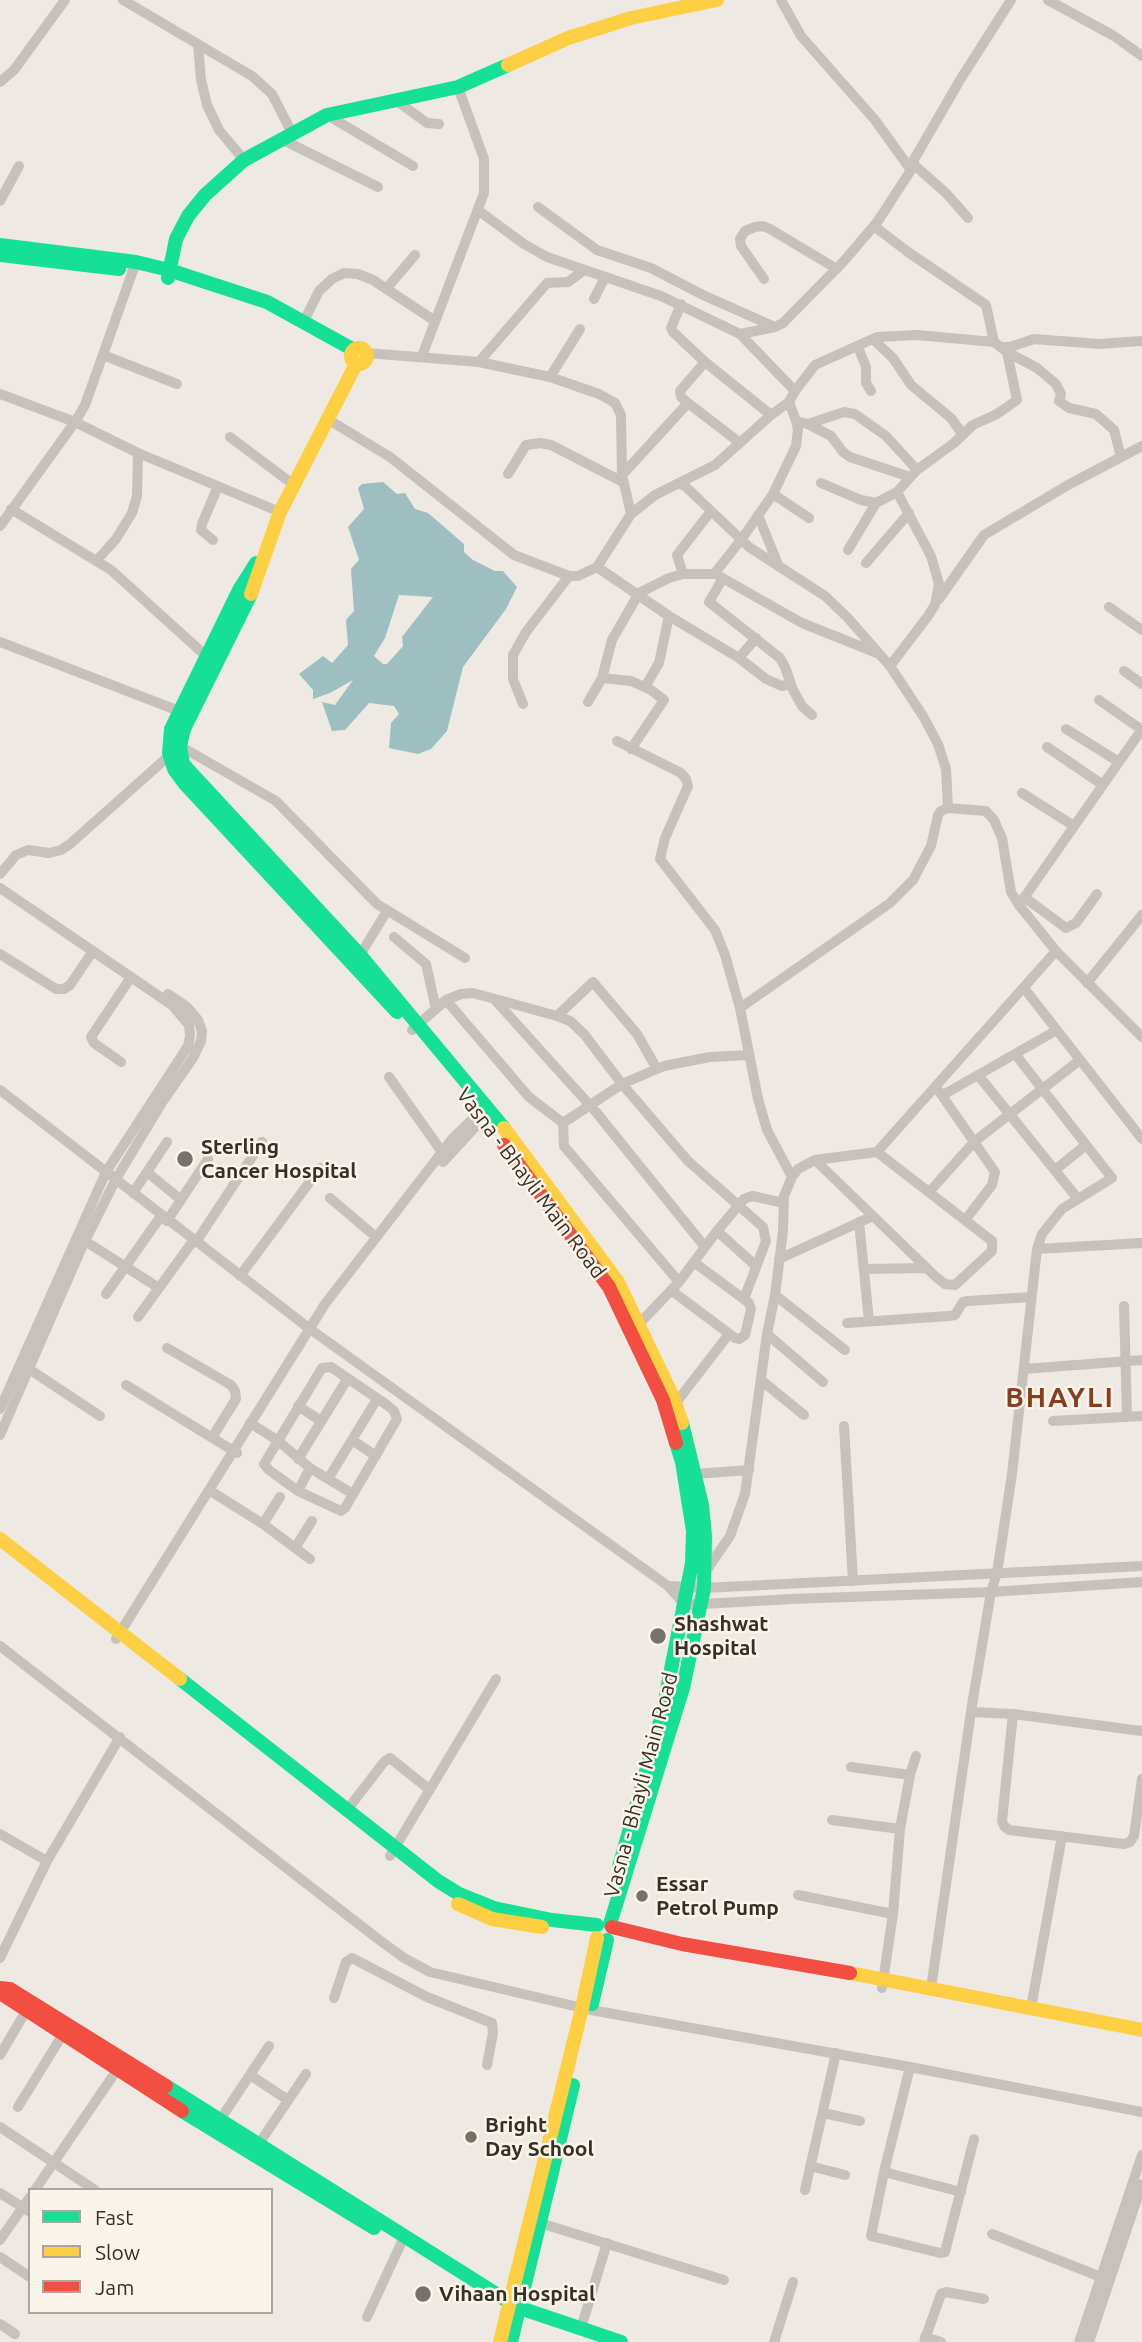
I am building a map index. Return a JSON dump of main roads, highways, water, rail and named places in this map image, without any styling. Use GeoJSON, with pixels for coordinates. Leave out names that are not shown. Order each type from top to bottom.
{"type":"FeatureCollection","features":[{"type":"Feature","properties":{"kind":"main road"},"geometry":{"type":"LineString","coordinates":[[169,274],[176,239],[188,216],[214,186],[244,160],[327,115],[465,85],[568,38],[676,4],[717,0]]}},
{"type":"Feature","properties":{"kind":"main road"},"geometry":{"type":"LineString","coordinates":[[0,245],[135,266],[267,302],[302,319],[359,356],[279,512],[253,590],[174,749]]}},
{"type":"Feature","properties":{"kind":"main road"},"geometry":{"type":"LineString","coordinates":[[0,255],[135,266]]}},
{"type":"Feature","properties":{"kind":"main road"},"geometry":{"type":"LineString","coordinates":[[174,749],[171,729],[179,711],[239,590],[266,547]]}},
{"type":"Feature","properties":{"kind":"main road","name":"Vasna - Bhayli Main Road"},"geometry":{"type":"LineString","coordinates":[[174,749],[192,776],[360,955],[618,1282],[675,1404],[702,1505],[705,1536],[704,1581],[692,1605],[604,1931],[513,2308],[511,2342]]}},
{"type":"Feature","properties":{"kind":"main road","name":"Vasna - Bhayli Main Road"},"geometry":{"type":"LineString","coordinates":[[174,749],[174,769],[185,784],[416,1027]]}},
{"type":"Feature","properties":{"kind":"main road","name":"Vasna - Bhayli Main Road"},"geometry":{"type":"LineString","coordinates":[[485,1111],[609,1287],[663,1400],[681,1462],[691,1520],[692,1563],[688,1588],[692,1605]]}},
{"type":"Feature","properties":{"kind":"main road"},"geometry":{"type":"LineString","coordinates":[[0,1539],[120,1638],[393,1852],[478,1903],[604,1931],[682,1944],[1142,2038]]}},
{"type":"Feature","properties":{"kind":"main road"},"geometry":{"type":"LineString","coordinates":[[0,1549],[347,1810],[393,1852]]}},
{"type":"Feature","properties":{"kind":"main road"},"geometry":{"type":"LineString","coordinates":[[883,1984],[931,1988],[1142,2029]]}},
{"type":"Feature","properties":{"kind":"main road"},"geometry":{"type":"LineString","coordinates":[[0,1988],[10,1989],[121,2064],[192,2117],[513,2308],[599,2342]]}},
{"type":"Feature","properties":{"kind":"main road"},"geometry":{"type":"LineString","coordinates":[[0,1993],[63,2034],[220,2120],[402,2240]]}},
{"type":"Feature","properties":{"kind":"main road","name":"Vasna - Bhayli Main Road"},"geometry":{"type":"LineString","coordinates":[[500,2342],[540,2223],[586,2009]]}},
{"type":"Feature","properties":{"kind":"main road"},"geometry":{"type":"LineString","coordinates":[[513,2308],[621,2342]]}},
{"type":"Feature","properties":{"kind":"water"},"geometry":{"type":"Polygon","coordinates":[[[383,482],[397,494],[405,493],[415,509],[428,513],[464,544],[464,552],[473,560],[495,571],[503,571],[517,587],[506,609],[463,667],[447,731],[431,749],[418,754],[389,748],[391,723],[399,714],[394,706],[369,703],[345,730],[332,731],[322,702],[335,705],[353,680],[313,699],[313,690],[299,674],[323,656],[332,663],[348,645],[346,620],[354,611],[351,569],[359,560],[348,527],[364,509],[358,488],[362,484],[383,482]],[[399,595],[385,638],[374,656],[383,664],[387,664],[403,646],[402,637],[433,597],[399,595]]]}},
{"type":"Feature","properties":{"kind":"place","name":"Sterling Cancer Hospital"},"geometry":{"type":"Point","coordinates":[185,1159]}},
{"type":"Feature","properties":{"kind":"place","name":"Shashwat Hospital"},"geometry":{"type":"Point","coordinates":[658,1636]}},
{"type":"Feature","properties":{"kind":"place","name":"Essar Petrol Pump"},"geometry":{"type":"Point","coordinates":[642,1896]}},
{"type":"Feature","properties":{"kind":"place","name":"Bright Day School"},"geometry":{"type":"Point","coordinates":[471,2137]}},
{"type":"Feature","properties":{"kind":"place","name":"Vihaan Hospital"},"geometry":{"type":"Point","coordinates":[423,2294]}},
{"type":"Feature","properties":{"kind":"district","name":"BHAYLI"},"geometry":{"type":"Point","coordinates":[1060,1398]}}]}
